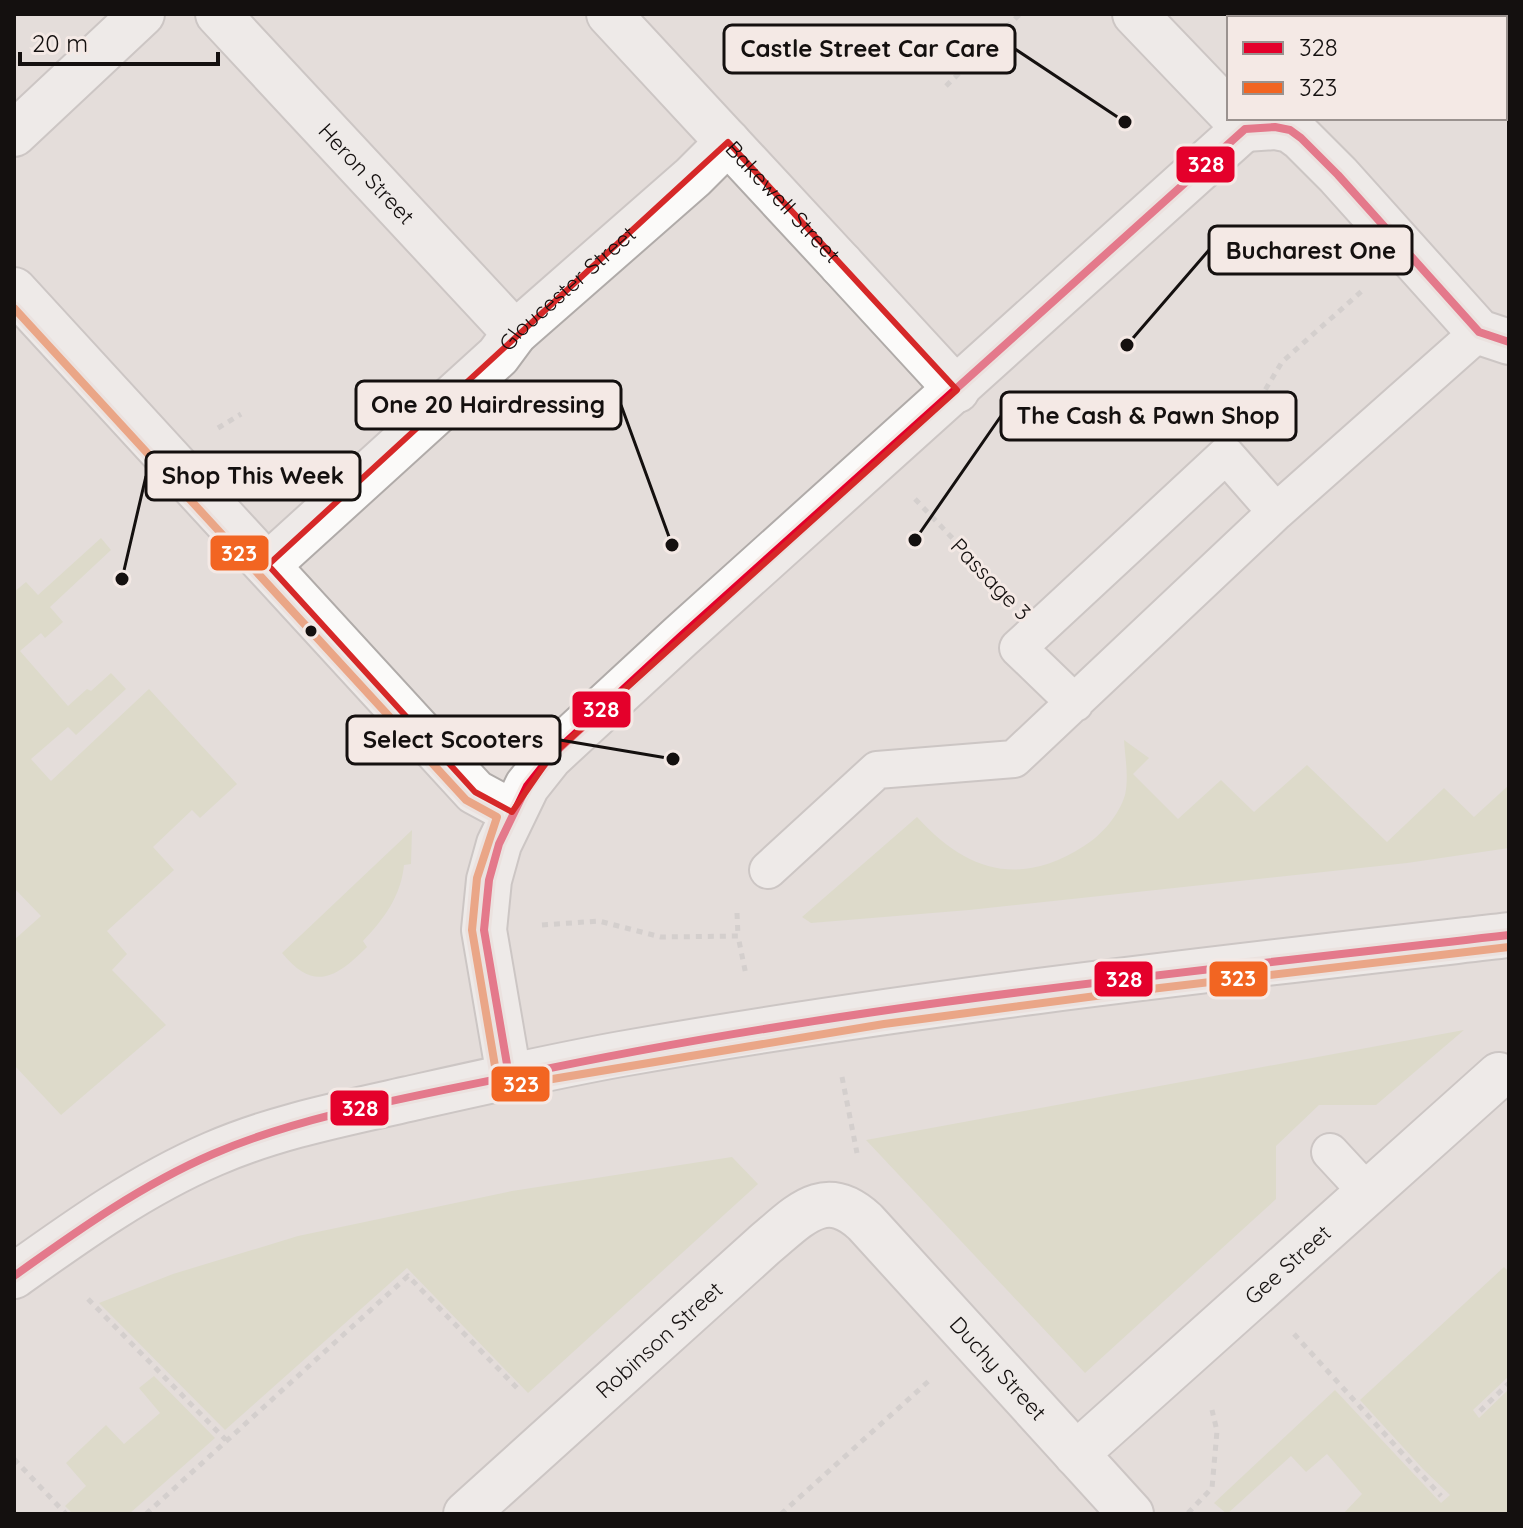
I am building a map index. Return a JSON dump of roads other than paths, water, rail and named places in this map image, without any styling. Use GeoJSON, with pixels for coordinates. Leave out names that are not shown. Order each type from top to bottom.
{"type":"FeatureCollection","features":[{"type":"Feature","properties":{"kind":"street"},"geometry":{"type":"LineString","coordinates":[[14,134],[142,14]]}},
{"type":"Feature","properties":{"kind":"street","name":"Heron Street"},"geometry":{"type":"LineString","coordinates":[[218,14],[515,333]]}},
{"type":"Feature","properties":{"kind":"street","name":"Bakewell Street"},"geometry":{"type":"LineString","coordinates":[[609,14],[957,390]]}},
{"type":"Feature","properties":{"kind":"street"},"geometry":{"type":"LineString","coordinates":[[1135,14],[1227,105]]}},
{"type":"Feature","properties":{"kind":"street"},"geometry":{"type":"LineString","coordinates":[[509,1076],[484,930],[489,880],[499,844],[527,786],[550,757],[957,390],[1240,120]]}},
{"type":"Feature","properties":{"kind":"street"},"geometry":{"type":"LineString","coordinates":[[1245,120],[1290,130],[1338,175],[1406,251],[1494,337]]}},
{"type":"Feature","properties":{"kind":"street","name":"Gloucester Street"},"geometry":{"type":"LineString","coordinates":[[268,565],[498,356],[515,333],[693,177],[728,142]]}},
{"type":"Feature","properties":{"kind":"street"},"geometry":{"type":"LineString","coordinates":[[14,290],[475,792],[512,812]]}},
{"type":"Feature","properties":{"kind":"street"},"geometry":{"type":"LineString","coordinates":[[14,1276],[88,1224],[211,1155],[263,1135],[334,1116],[509,1076],[798,1025],[1509,935]]}},
{"type":"Feature","properties":{"kind":"street","name":"Gee Street"},"geometry":{"type":"LineString","coordinates":[[1076,1454],[1499,1075]]}},
{"type":"Feature","properties":{"kind":"street","name":"Robinson Street"},"geometry":{"type":"LineString","coordinates":[[466,1514],[764,1245],[808,1209],[821,1205],[844,1207],[865,1222]]}},
{"type":"Feature","properties":{"kind":"street","name":"Duchy Street"},"geometry":{"type":"LineString","coordinates":[[865,1222],[1076,1454],[1112,1507]]}},
{"type":"Feature","properties":{"kind":"lane"},"geometry":{"type":"LineString","coordinates":[[768,870],[877,770],[1014,759],[1276,512],[1494,337]]}},
{"type":"Feature","properties":{"kind":"lane"},"geometry":{"type":"LineString","coordinates":[[1075,703],[1018,648],[1226,455],[1276,512]]}},
{"type":"Feature","properties":{"kind":"lane"},"geometry":{"type":"LineString","coordinates":[[1330,1152],[1368,1193]]}},
{"type":"Feature","properties":{"kind":"place","name":"Castle Street Car Care"},"geometry":{"type":"Point","coordinates":[1125,122]}},
{"type":"Feature","properties":{"kind":"place","name":"Bucharest One"},"geometry":{"type":"Point","coordinates":[1127,345]}},
{"type":"Feature","properties":{"kind":"place","name":"The Cash & Pawn Shop"},"geometry":{"type":"Point","coordinates":[915,540]}},
{"type":"Feature","properties":{"kind":"place","name":"One 20 Hairdressing"},"geometry":{"type":"Point","coordinates":[672,545]}},
{"type":"Feature","properties":{"kind":"place","name":"Shop This Week"},"geometry":{"type":"Point","coordinates":[122,579]}},
{"type":"Feature","properties":{"kind":"place","name":"Select Scooters"},"geometry":{"type":"Point","coordinates":[673,759]}}]}
